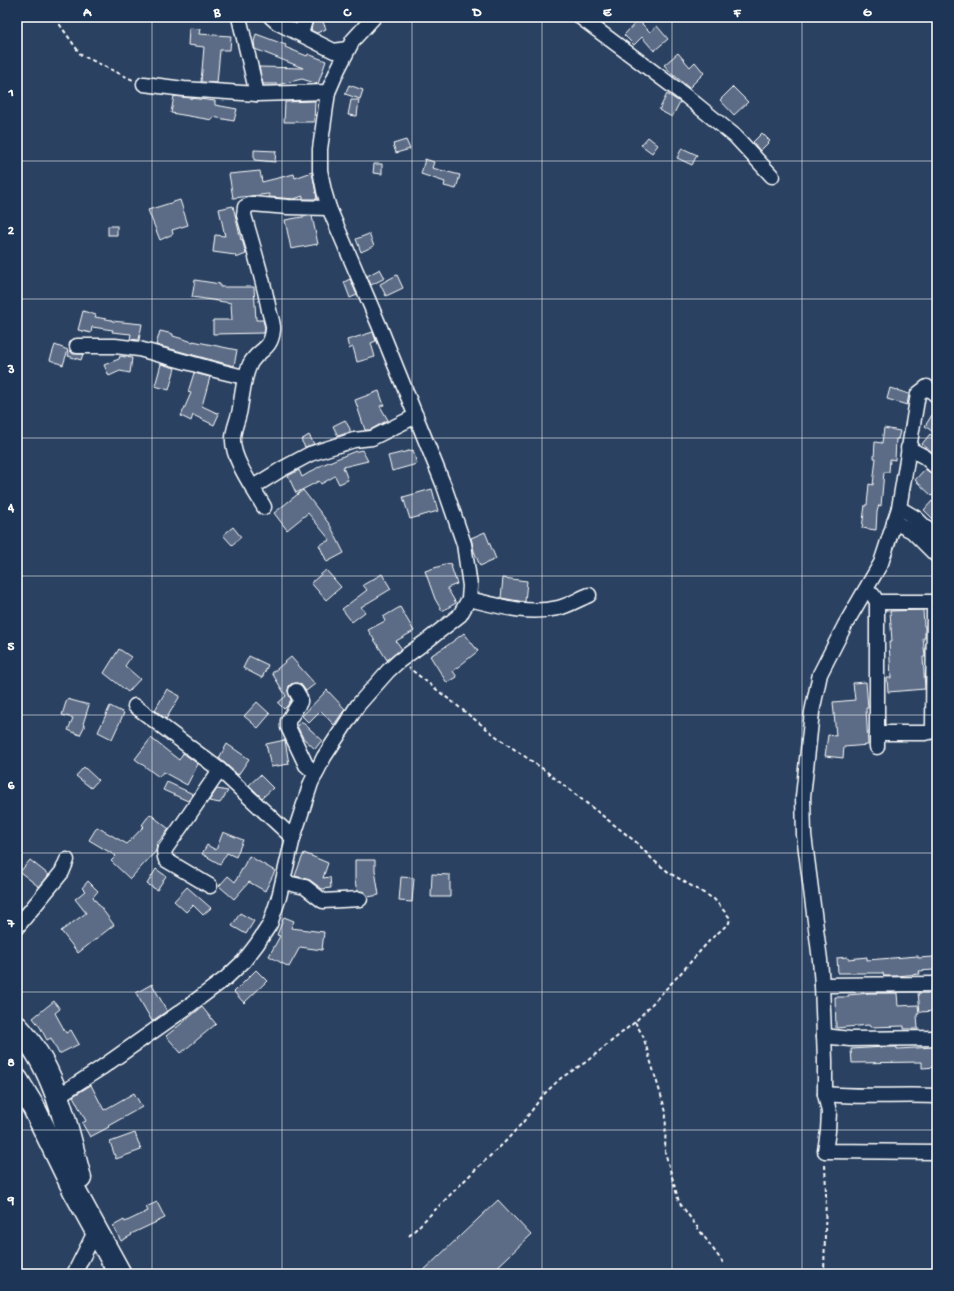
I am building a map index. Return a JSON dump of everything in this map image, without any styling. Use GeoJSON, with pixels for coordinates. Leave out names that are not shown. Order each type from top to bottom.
{"type":"FeatureCollection","features":[{"type":"Feature","properties":{"kind":"highway"},"geometry":{"type":"LineString","coordinates":[[17,1027],[35,1050],[58,1096],[93,1224]]}},
{"type":"Feature","properties":{"kind":"highway"},"geometry":{"type":"LineString","coordinates":[[17,1080],[34,1108],[74,1190],[120,1274]]}},
{"type":"Feature","properties":{"kind":"street"},"geometry":{"type":"LineString","coordinates":[[239,17],[257,94]]}},
{"type":"Feature","properties":{"kind":"street"},"geometry":{"type":"LineString","coordinates":[[271,17],[278,23],[334,51],[348,49]]}},
{"type":"Feature","properties":{"kind":"street"},"geometry":{"type":"LineString","coordinates":[[300,34],[306,17]]}},
{"type":"Feature","properties":{"kind":"street"},"geometry":{"type":"LineString","coordinates":[[58,1096],[101,1068],[186,1008],[226,978],[244,961],[270,924],[283,882],[293,838],[312,783],[324,757],[358,705],[388,671],[460,615],[469,599],[470,586],[464,544],[444,486],[379,325],[329,208],[320,170],[320,149],[328,92],[353,40],[374,17]]}},
{"type":"Feature","properties":{"kind":"street"},"geometry":{"type":"LineString","coordinates":[[580,17],[687,97],[735,136],[772,176]]}},
{"type":"Feature","properties":{"kind":"street"},"geometry":{"type":"LineString","coordinates":[[144,84],[184,89],[257,94],[328,92]]}},
{"type":"Feature","properties":{"kind":"street"},"geometry":{"type":"LineString","coordinates":[[264,506],[239,462],[234,451],[233,440],[240,408],[244,377],[255,356],[268,347],[272,339],[274,328],[263,281],[244,215],[245,207],[252,204],[329,208]]}},
{"type":"Feature","properties":{"kind":"street"},"geometry":{"type":"LineString","coordinates":[[77,346],[115,346],[139,349],[244,377]]}},
{"type":"Feature","properties":{"kind":"street"},"geometry":{"type":"LineString","coordinates":[[934,388],[918,394],[899,508],[881,563],[845,625],[820,674],[812,712],[803,797],[804,835],[822,985],[826,1060],[825,1094],[829,1112],[825,1151],[937,1152]]}},
{"type":"Feature","properties":{"kind":"street"},"geometry":{"type":"LineString","coordinates":[[253,487],[310,454],[354,440],[372,438],[416,416]]}},
{"type":"Feature","properties":{"kind":"street"},"geometry":{"type":"LineString","coordinates":[[908,448],[925,457],[937,468]]}},
{"type":"Feature","properties":{"kind":"street"},"geometry":{"type":"LineString","coordinates":[[899,508],[916,518],[937,539]]}},
{"type":"Feature","properties":{"kind":"street"},"geometry":{"type":"LineString","coordinates":[[894,522],[912,532],[937,556]]}},
{"type":"Feature","properties":{"kind":"street"},"geometry":{"type":"LineString","coordinates":[[867,586],[878,602],[876,747]]}},
{"type":"Feature","properties":{"kind":"street"},"geometry":{"type":"LineString","coordinates":[[469,599],[530,611],[558,608],[589,594]]}},
{"type":"Feature","properties":{"kind":"street"},"geometry":{"type":"LineString","coordinates":[[877,733],[925,733],[930,732],[933,728],[934,604],[932,602],[878,602]]}},
{"type":"Feature","properties":{"kind":"street"},"geometry":{"type":"LineString","coordinates":[[296,690],[300,698],[300,702],[288,721],[288,727],[306,765],[316,774]]}},
{"type":"Feature","properties":{"kind":"street"},"geometry":{"type":"LineString","coordinates":[[135,706],[220,770],[293,838]]}},
{"type":"Feature","properties":{"kind":"street"},"geometry":{"type":"LineString","coordinates":[[210,886],[166,860],[164,857],[164,851],[220,770]]}},
{"type":"Feature","properties":{"kind":"street"},"geometry":{"type":"LineString","coordinates":[[17,927],[62,872],[67,860]]}},
{"type":"Feature","properties":{"kind":"street"},"geometry":{"type":"LineString","coordinates":[[283,882],[305,887],[323,900],[360,899]]}},
{"type":"Feature","properties":{"kind":"street"},"geometry":{"type":"LineString","coordinates":[[822,985],[937,984]]}},
{"type":"Feature","properties":{"kind":"street"},"geometry":{"type":"LineString","coordinates":[[824,1036],[850,1039],[937,1038]]}},
{"type":"Feature","properties":{"kind":"street"},"geometry":{"type":"LineString","coordinates":[[825,1094],[849,1096],[937,1096]]}},
{"type":"Feature","properties":{"kind":"street"},"geometry":{"type":"LineString","coordinates":[[74,1274],[93,1224]]}},
{"type":"Feature","properties":{"kind":"path"},"geometry":{"type":"LineString","coordinates":[[60,17],[60,25],[81,55],[109,70],[144,84]]}},
{"type":"Feature","properties":{"kind":"path"},"geometry":{"type":"LineString","coordinates":[[399,661],[414,671],[501,740],[543,769],[636,842],[653,860],[671,874],[714,899],[730,918],[729,923],[710,940],[636,1022],[586,1062],[560,1078],[543,1095],[524,1121],[504,1143],[409,1236]]}},
{"type":"Feature","properties":{"kind":"path"},"geometry":{"type":"LineString","coordinates":[[636,1022],[643,1036],[666,1112],[664,1152],[679,1202],[724,1264]]}},
{"type":"Feature","properties":{"kind":"path"},"geometry":{"type":"LineString","coordinates":[[824,1274],[826,1194],[825,1151]]}},
{"type":"Feature","properties":{"kind":"building"},"geometry":{"type":"Polygon","coordinates":[[[314,17],[321,17],[326,29],[317,33],[312,31],[311,28],[314,17]]]}},
{"type":"Feature","properties":{"kind":"building"},"geometry":{"type":"Polygon","coordinates":[[[638,20],[650,32],[657,26],[668,39],[654,51],[642,37],[634,45],[624,35],[638,20]]]}},
{"type":"Feature","properties":{"kind":"building"},"geometry":{"type":"Polygon","coordinates":[[[189,28],[200,29],[199,34],[231,36],[230,50],[220,50],[217,83],[201,82],[204,47],[188,45],[189,28]]]}},
{"type":"Feature","properties":{"kind":"building"},"geometry":{"type":"Polygon","coordinates":[[[256,34],[286,45],[285,47],[307,56],[308,54],[326,61],[318,84],[302,79],[277,85],[263,84],[259,67],[303,68],[255,49],[254,42],[256,34]]]}},
{"type":"Feature","properties":{"kind":"building"},"geometry":{"type":"Polygon","coordinates":[[[678,53],[690,67],[695,62],[704,73],[689,88],[674,76],[664,65],[678,53]]]}},
{"type":"Feature","properties":{"kind":"building"},"geometry":{"type":"Polygon","coordinates":[[[349,85],[363,90],[360,99],[345,94],[349,85]]]}},
{"type":"Feature","properties":{"kind":"building"},"geometry":{"type":"Polygon","coordinates":[[[733,87],[748,102],[734,115],[720,100],[733,87]]]}},
{"type":"Feature","properties":{"kind":"building"},"geometry":{"type":"Polygon","coordinates":[[[667,94],[680,102],[672,117],[659,110],[667,94]]]}},
{"type":"Feature","properties":{"kind":"building"},"geometry":{"type":"Polygon","coordinates":[[[174,96],[215,101],[215,105],[237,109],[234,121],[213,117],[212,120],[171,113],[174,96]]]}},
{"type":"Feature","properties":{"kind":"building"},"geometry":{"type":"Polygon","coordinates":[[[351,100],[359,100],[357,116],[348,115],[351,100]]]}},
{"type":"Feature","properties":{"kind":"building"},"geometry":{"type":"Polygon","coordinates":[[[315,101],[314,122],[284,122],[285,102],[315,101]]]}},
{"type":"Feature","properties":{"kind":"building"},"geometry":{"type":"Polygon","coordinates":[[[762,133],[770,141],[760,151],[753,142],[762,133]]]}},
{"type":"Feature","properties":{"kind":"building"},"geometry":{"type":"Polygon","coordinates":[[[648,137],[658,145],[652,153],[641,145],[648,137]]]}},
{"type":"Feature","properties":{"kind":"building"},"geometry":{"type":"Polygon","coordinates":[[[406,140],[410,149],[396,153],[393,144],[406,140]]]}},
{"type":"Feature","properties":{"kind":"building"},"geometry":{"type":"Polygon","coordinates":[[[682,148],[697,155],[692,165],[677,158],[682,148]]]}},
{"type":"Feature","properties":{"kind":"building"},"geometry":{"type":"Polygon","coordinates":[[[254,150],[276,151],[275,162],[254,160],[254,150]]]}},
{"type":"Feature","properties":{"kind":"building"},"geometry":{"type":"Polygon","coordinates":[[[425,159],[434,162],[432,168],[460,175],[456,189],[444,186],[445,182],[421,174],[425,159]]]}},
{"type":"Feature","properties":{"kind":"building"},"geometry":{"type":"Polygon","coordinates":[[[374,164],[382,164],[382,174],[373,173],[374,164]]]}},
{"type":"Feature","properties":{"kind":"building"},"geometry":{"type":"Polygon","coordinates":[[[260,171],[262,182],[294,174],[295,178],[312,172],[317,199],[303,199],[303,196],[294,199],[269,197],[269,194],[233,198],[229,174],[260,171]]]}},
{"type":"Feature","properties":{"kind":"building"},"geometry":{"type":"Polygon","coordinates":[[[180,200],[188,225],[172,230],[173,234],[160,240],[148,210],[180,200]]]}},
{"type":"Feature","properties":{"kind":"building"},"geometry":{"type":"Polygon","coordinates":[[[233,206],[246,254],[236,258],[235,255],[213,252],[215,235],[225,236],[219,209],[233,206]]]}},
{"type":"Feature","properties":{"kind":"building"},"geometry":{"type":"Polygon","coordinates":[[[312,216],[318,244],[291,249],[285,220],[312,216]]]}},
{"type":"Feature","properties":{"kind":"building"},"geometry":{"type":"Polygon","coordinates":[[[108,226],[117,226],[117,235],[108,235],[108,226]]]}},
{"type":"Feature","properties":{"kind":"building"},"geometry":{"type":"Polygon","coordinates":[[[369,234],[374,246],[361,252],[356,239],[369,234]]]}},
{"type":"Feature","properties":{"kind":"building"},"geometry":{"type":"Polygon","coordinates":[[[380,269],[385,278],[371,285],[367,276],[380,269]]]}},
{"type":"Feature","properties":{"kind":"building"},"geometry":{"type":"Polygon","coordinates":[[[397,275],[403,288],[386,296],[380,284],[397,275]]]}},
{"type":"Feature","properties":{"kind":"building"},"geometry":{"type":"Polygon","coordinates":[[[350,279],[357,295],[350,298],[344,282],[350,279]]]}},
{"type":"Feature","properties":{"kind":"building"},"geometry":{"type":"Polygon","coordinates":[[[195,280],[220,284],[220,287],[254,287],[256,320],[263,320],[265,328],[264,333],[213,334],[213,320],[232,320],[231,303],[192,297],[195,280]]]}},
{"type":"Feature","properties":{"kind":"building"},"geometry":{"type":"Polygon","coordinates":[[[83,311],[96,315],[95,317],[112,321],[142,324],[139,340],[130,339],[131,334],[112,332],[113,330],[92,327],[91,333],[78,330],[83,311]]]}},
{"type":"Feature","properties":{"kind":"building"},"geometry":{"type":"Polygon","coordinates":[[[160,331],[173,334],[173,336],[193,342],[237,350],[234,366],[156,345],[160,331]]]}},
{"type":"Feature","properties":{"kind":"building"},"geometry":{"type":"Polygon","coordinates":[[[373,332],[376,341],[371,343],[375,357],[357,362],[353,347],[349,349],[347,340],[373,332]]]}},
{"type":"Feature","properties":{"kind":"building"},"geometry":{"type":"Polygon","coordinates":[[[55,345],[68,350],[63,365],[50,360],[55,345]]]}},
{"type":"Feature","properties":{"kind":"building"},"geometry":{"type":"Polygon","coordinates":[[[70,350],[73,354],[83,354],[81,360],[68,356],[70,350]]]}},
{"type":"Feature","properties":{"kind":"building"},"geometry":{"type":"Polygon","coordinates":[[[120,356],[132,358],[130,373],[120,371],[109,376],[104,365],[119,359],[120,356]]]}},
{"type":"Feature","properties":{"kind":"building"},"geometry":{"type":"Polygon","coordinates":[[[161,364],[175,368],[169,390],[155,386],[161,364]]]}},
{"type":"Feature","properties":{"kind":"building"},"geometry":{"type":"Polygon","coordinates":[[[194,373],[210,377],[202,406],[219,414],[214,425],[193,415],[191,421],[181,416],[191,393],[188,392],[194,373]]]}},
{"type":"Feature","properties":{"kind":"building"},"geometry":{"type":"Polygon","coordinates":[[[890,388],[909,394],[907,405],[887,399],[890,388]]]}},
{"type":"Feature","properties":{"kind":"building"},"geometry":{"type":"Polygon","coordinates":[[[379,391],[384,405],[380,406],[388,420],[370,430],[365,430],[355,400],[379,391]]]}},
{"type":"Feature","properties":{"kind":"building"},"geometry":{"type":"Polygon","coordinates":[[[937,407],[937,425],[933,432],[925,426],[937,407]]]}},
{"type":"Feature","properties":{"kind":"building"},"geometry":{"type":"Polygon","coordinates":[[[345,420],[350,432],[338,436],[333,426],[345,420]]]}},
{"type":"Feature","properties":{"kind":"building"},"geometry":{"type":"Polygon","coordinates":[[[884,428],[900,431],[898,439],[896,439],[895,460],[890,459],[889,472],[884,472],[881,506],[879,505],[877,512],[876,530],[862,528],[865,505],[867,505],[869,484],[873,485],[876,458],[874,458],[875,442],[882,443],[884,428]]]}},
{"type":"Feature","properties":{"kind":"building"},"geometry":{"type":"Polygon","coordinates":[[[930,434],[937,440],[937,456],[922,444],[930,434]]]}},
{"type":"Feature","properties":{"kind":"building"},"geometry":{"type":"Polygon","coordinates":[[[309,435],[314,444],[305,447],[301,440],[309,435]]]}},
{"type":"Feature","properties":{"kind":"building"},"geometry":{"type":"Polygon","coordinates":[[[362,450],[368,461],[343,467],[348,480],[339,484],[335,476],[321,484],[319,481],[296,493],[288,476],[299,470],[302,477],[322,465],[353,452],[362,450]]]}},
{"type":"Feature","properties":{"kind":"building"},"geometry":{"type":"Polygon","coordinates":[[[413,450],[417,464],[392,471],[388,456],[413,450]]]}},
{"type":"Feature","properties":{"kind":"building"},"geometry":{"type":"Polygon","coordinates":[[[925,469],[937,476],[937,490],[932,496],[915,480],[925,469]]]}},
{"type":"Feature","properties":{"kind":"building"},"geometry":{"type":"Polygon","coordinates":[[[432,489],[438,511],[410,519],[403,497],[432,489]]]}},
{"type":"Feature","properties":{"kind":"building"},"geometry":{"type":"Polygon","coordinates":[[[303,490],[330,525],[344,553],[327,562],[319,545],[330,540],[308,513],[287,530],[274,513],[303,490]]]}},
{"type":"Feature","properties":{"kind":"building"},"geometry":{"type":"Polygon","coordinates":[[[932,501],[937,506],[937,523],[924,510],[932,501]]]}},
{"type":"Feature","properties":{"kind":"building"},"geometry":{"type":"Polygon","coordinates":[[[233,527],[241,537],[232,545],[223,535],[233,527]]]}},
{"type":"Feature","properties":{"kind":"building"},"geometry":{"type":"Polygon","coordinates":[[[485,532],[496,559],[480,566],[471,538],[485,532]]]}},
{"type":"Feature","properties":{"kind":"building"},"geometry":{"type":"Polygon","coordinates":[[[450,563],[457,584],[447,588],[456,603],[442,611],[435,599],[425,571],[450,563]]]}},
{"type":"Feature","properties":{"kind":"building"},"geometry":{"type":"Polygon","coordinates":[[[326,570],[341,587],[326,600],[311,583],[326,570]]]}},
{"type":"Feature","properties":{"kind":"building"},"geometry":{"type":"Polygon","coordinates":[[[382,574],[391,589],[361,607],[365,612],[352,622],[342,609],[367,590],[363,585],[382,574]]]}},
{"type":"Feature","properties":{"kind":"building"},"geometry":{"type":"Polygon","coordinates":[[[503,578],[527,581],[525,602],[501,598],[503,578]]]}},
{"type":"Feature","properties":{"kind":"building"},"geometry":{"type":"Polygon","coordinates":[[[400,607],[414,631],[396,641],[402,649],[387,660],[368,630],[385,621],[383,617],[400,607]]]}},
{"type":"Feature","properties":{"kind":"building"},"geometry":{"type":"Polygon","coordinates":[[[923,610],[925,626],[925,638],[923,638],[925,657],[923,657],[925,689],[888,692],[887,678],[891,678],[889,642],[892,642],[890,611],[923,610]]]}},
{"type":"Feature","properties":{"kind":"building"},"geometry":{"type":"Polygon","coordinates":[[[464,633],[478,651],[453,671],[457,677],[447,683],[430,656],[464,633]]]}},
{"type":"Feature","properties":{"kind":"building"},"geometry":{"type":"Polygon","coordinates":[[[119,649],[131,657],[125,666],[140,679],[128,692],[104,673],[119,649]]]}},
{"type":"Feature","properties":{"kind":"building"},"geometry":{"type":"Polygon","coordinates":[[[249,656],[268,665],[262,678],[243,668],[249,656]]]}},
{"type":"Feature","properties":{"kind":"building"},"geometry":{"type":"Polygon","coordinates":[[[291,657],[315,684],[306,691],[300,684],[291,684],[288,691],[291,700],[284,709],[278,703],[286,696],[272,673],[291,657]]]}},
{"type":"Feature","properties":{"kind":"building"},"geometry":{"type":"Polygon","coordinates":[[[866,682],[868,745],[844,747],[843,758],[825,756],[828,735],[836,736],[833,702],[855,700],[853,683],[866,682]]]}},
{"type":"Feature","properties":{"kind":"building"},"geometry":{"type":"Polygon","coordinates":[[[167,689],[180,696],[166,719],[155,710],[167,689]]]}},
{"type":"Feature","properties":{"kind":"building"},"geometry":{"type":"Polygon","coordinates":[[[327,690],[345,709],[334,725],[321,711],[309,723],[302,716],[327,690]]]}},
{"type":"Feature","properties":{"kind":"building"},"geometry":{"type":"Polygon","coordinates":[[[67,699],[89,705],[83,724],[85,725],[80,735],[68,730],[73,718],[62,715],[67,699]]]}},
{"type":"Feature","properties":{"kind":"building"},"geometry":{"type":"Polygon","coordinates":[[[257,702],[270,714],[258,728],[244,716],[257,702]]]}},
{"type":"Feature","properties":{"kind":"building"},"geometry":{"type":"Polygon","coordinates":[[[110,706],[124,713],[112,739],[98,732],[110,706]]]}},
{"type":"Feature","properties":{"kind":"building"},"geometry":{"type":"Polygon","coordinates":[[[301,721],[322,740],[315,749],[303,738],[297,726],[301,721]]]}},
{"type":"Feature","properties":{"kind":"building"},"geometry":{"type":"Polygon","coordinates":[[[151,738],[179,760],[183,753],[198,764],[187,785],[163,772],[159,777],[135,759],[151,738]]]}},
{"type":"Feature","properties":{"kind":"building"},"geometry":{"type":"Polygon","coordinates":[[[285,740],[289,764],[271,767],[266,744],[285,740]]]}},
{"type":"Feature","properties":{"kind":"building"},"geometry":{"type":"Polygon","coordinates":[[[227,744],[249,759],[238,775],[219,758],[227,744]]]}},
{"type":"Feature","properties":{"kind":"building"},"geometry":{"type":"Polygon","coordinates":[[[84,767],[98,780],[91,788],[76,776],[84,767]]]}},
{"type":"Feature","properties":{"kind":"building"},"geometry":{"type":"Polygon","coordinates":[[[260,775],[273,788],[262,798],[249,785],[260,775]]]}},
{"type":"Feature","properties":{"kind":"building"},"geometry":{"type":"Polygon","coordinates":[[[167,782],[193,794],[188,801],[163,790],[167,782]]]}},
{"type":"Feature","properties":{"kind":"building"},"geometry":{"type":"Polygon","coordinates":[[[217,789],[228,791],[220,803],[209,801],[217,789]]]}},
{"type":"Feature","properties":{"kind":"building"},"geometry":{"type":"Polygon","coordinates":[[[150,814],[169,829],[156,845],[156,851],[130,879],[111,861],[116,856],[89,840],[97,827],[127,844],[144,826],[142,825],[150,814]]]}},
{"type":"Feature","properties":{"kind":"building"},"geometry":{"type":"Polygon","coordinates":[[[223,832],[243,840],[236,857],[227,853],[220,864],[202,854],[207,845],[216,850],[223,832]]]}},
{"type":"Feature","properties":{"kind":"building"},"geometry":{"type":"Polygon","coordinates":[[[304,853],[328,863],[323,878],[330,877],[331,888],[322,889],[310,880],[295,876],[304,853]]]}},
{"type":"Feature","properties":{"kind":"building"},"geometry":{"type":"Polygon","coordinates":[[[249,856],[275,871],[265,891],[249,882],[234,899],[219,886],[228,876],[235,882],[249,856]]]}},
{"type":"Feature","properties":{"kind":"building"},"geometry":{"type":"Polygon","coordinates":[[[30,860],[49,875],[39,887],[20,872],[30,860]]]}},
{"type":"Feature","properties":{"kind":"building"},"geometry":{"type":"Polygon","coordinates":[[[355,860],[375,860],[379,895],[368,897],[364,892],[357,891],[355,881],[355,860]]]}},
{"type":"Feature","properties":{"kind":"building"},"geometry":{"type":"Polygon","coordinates":[[[156,869],[166,876],[157,890],[147,884],[156,869]]]}},
{"type":"Feature","properties":{"kind":"building"},"geometry":{"type":"Polygon","coordinates":[[[432,874],[450,875],[450,897],[431,897],[432,874]]]}},
{"type":"Feature","properties":{"kind":"building"},"geometry":{"type":"Polygon","coordinates":[[[401,877],[414,878],[412,902],[399,901],[401,877]]]}},
{"type":"Feature","properties":{"kind":"building"},"geometry":{"type":"Polygon","coordinates":[[[88,881],[98,891],[93,897],[114,925],[78,953],[61,931],[86,913],[75,899],[85,891],[82,888],[88,881]]]}},
{"type":"Feature","properties":{"kind":"building"},"geometry":{"type":"Polygon","coordinates":[[[187,887],[211,908],[203,915],[193,905],[186,912],[174,901],[187,887]]]}},
{"type":"Feature","properties":{"kind":"building"},"geometry":{"type":"Polygon","coordinates":[[[240,913],[254,921],[246,934],[232,926],[240,913]]]}},
{"type":"Feature","properties":{"kind":"building"},"geometry":{"type":"Polygon","coordinates":[[[284,917],[294,921],[291,928],[324,932],[322,950],[300,947],[289,967],[269,956],[280,936],[277,935],[284,917]]]}},
{"type":"Feature","properties":{"kind":"building"},"geometry":{"type":"Polygon","coordinates":[[[918,956],[918,958],[934,957],[934,970],[919,971],[920,974],[896,976],[884,976],[883,973],[838,973],[837,958],[847,957],[848,959],[867,957],[867,960],[918,956]]]}},
{"type":"Feature","properties":{"kind":"building"},"geometry":{"type":"Polygon","coordinates":[[[256,970],[267,981],[244,1003],[234,992],[256,970]]]}},
{"type":"Feature","properties":{"kind":"building"},"geometry":{"type":"Polygon","coordinates":[[[152,984],[167,1011],[152,1021],[136,993],[152,984]]]}},
{"type":"Feature","properties":{"kind":"building"},"geometry":{"type":"Polygon","coordinates":[[[897,993],[898,1006],[918,1005],[918,1029],[904,1029],[904,1026],[870,1027],[869,1025],[836,1028],[835,997],[848,997],[848,995],[897,993]]]}},
{"type":"Feature","properties":{"kind":"building"},"geometry":{"type":"Polygon","coordinates":[[[918,993],[931,993],[931,1001],[935,1000],[936,1011],[920,1012],[918,993]]]}},
{"type":"Feature","properties":{"kind":"building"},"geometry":{"type":"Polygon","coordinates":[[[54,1001],[60,1009],[55,1013],[66,1033],[71,1030],[79,1044],[59,1054],[51,1038],[47,1040],[33,1018],[54,1001]]]}},
{"type":"Feature","properties":{"kind":"building"},"geometry":{"type":"Polygon","coordinates":[[[202,1007],[216,1024],[181,1053],[166,1036],[202,1007]]]}},
{"type":"Feature","properties":{"kind":"building"},"geometry":{"type":"Polygon","coordinates":[[[897,1047],[897,1049],[935,1047],[937,1067],[922,1068],[922,1062],[852,1063],[851,1049],[897,1047]]]}},
{"type":"Feature","properties":{"kind":"building"},"geometry":{"type":"Polygon","coordinates":[[[91,1085],[104,1110],[134,1093],[142,1107],[90,1137],[82,1123],[86,1121],[73,1096],[91,1085]]]}},
{"type":"Feature","properties":{"kind":"building"},"geometry":{"type":"Polygon","coordinates":[[[135,1133],[141,1150],[116,1159],[110,1142],[135,1133]]]}},
{"type":"Feature","properties":{"kind":"building"},"geometry":{"type":"Polygon","coordinates":[[[498,1200],[531,1235],[490,1274],[420,1274],[498,1200]]]}},
{"type":"Feature","properties":{"kind":"building"},"geometry":{"type":"Polygon","coordinates":[[[157,1202],[165,1218],[131,1234],[132,1235],[121,1241],[113,1226],[148,1211],[146,1207],[157,1202]]]}}]}
